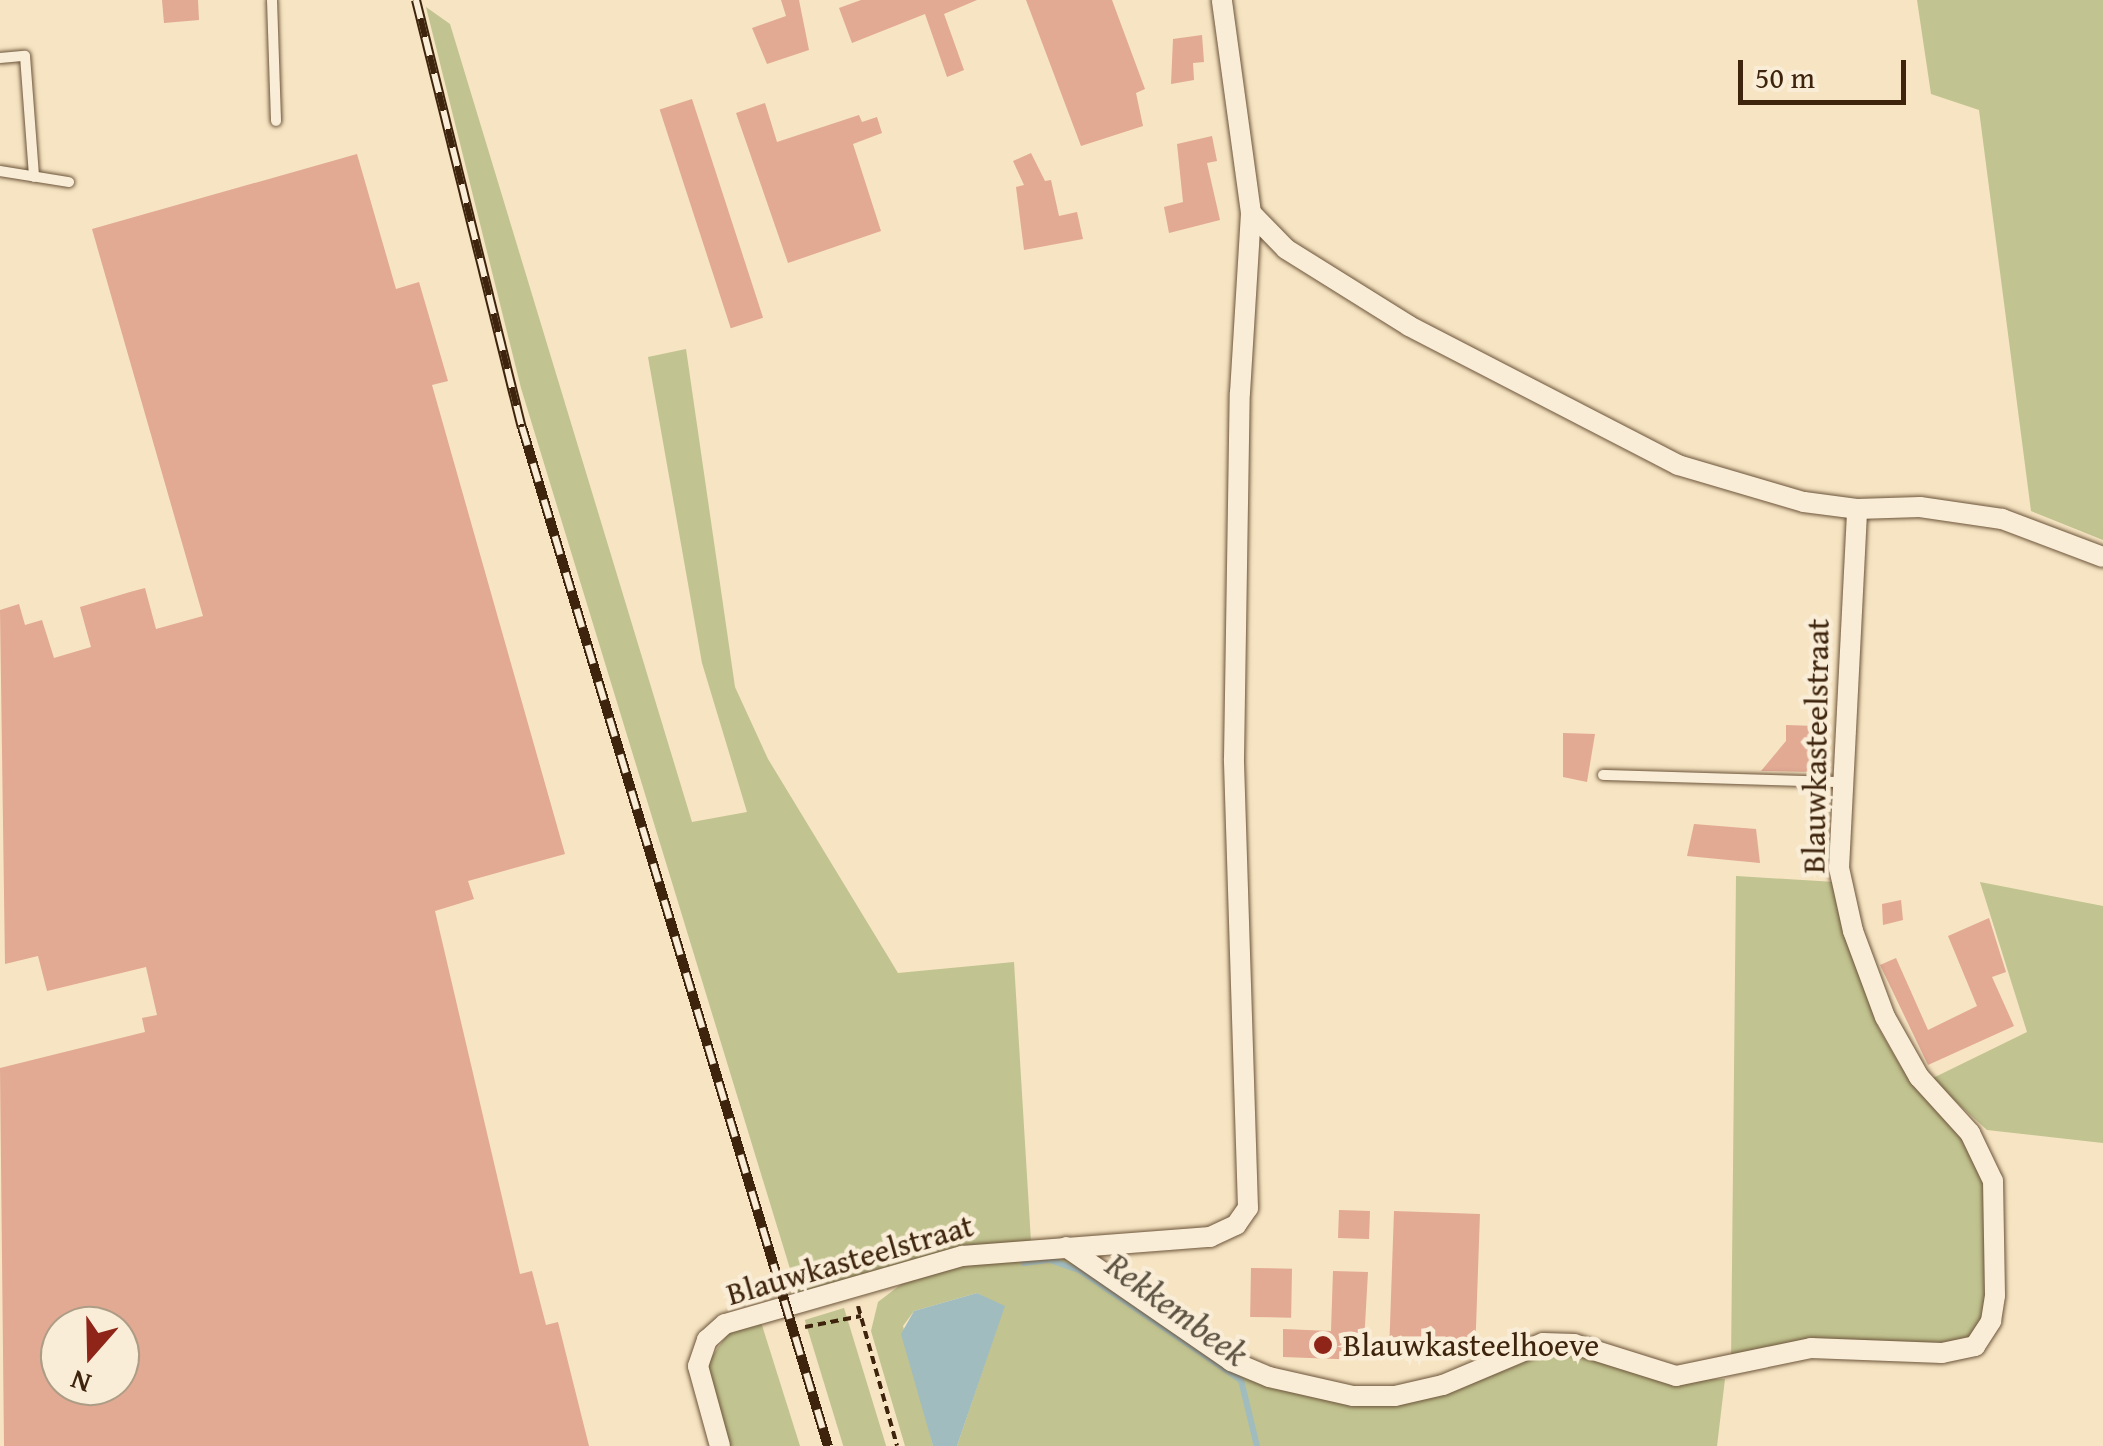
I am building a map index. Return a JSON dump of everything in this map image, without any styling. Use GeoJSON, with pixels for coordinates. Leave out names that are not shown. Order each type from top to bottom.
{"type":"FeatureCollection","features":[{"type":"Feature","properties":{"kind":"street","name":"Blauwkasteelstraat"},"geometry":{"type":"LineString","coordinates":[[720,1446],[698,1383],[698,1366],[715,1331],[962,1256],[1210,1237],[1236,1225],[1252,1191],[1234,758],[1241,357],[1251,213],[1222,0]]}},
{"type":"Feature","properties":{"kind":"street"},"geometry":{"type":"LineString","coordinates":[[1251,213],[1286,248],[1346,289],[1628,444],[1743,487],[1856,509],[1966,512],[2103,557]]}},
{"type":"Feature","properties":{"kind":"street","name":"Blauwkasteelstraat"},"geometry":{"type":"LineString","coordinates":[[1066,1247],[1231,1361],[1269,1377],[1353,1396],[1396,1396],[1443,1385],[1543,1343],[1574,1344],[1676,1376],[1811,1348],[1942,1353],[1975,1346],[1991,1321],[1995,1295],[1992,1181],[1970,1132],[1906,1058],[1868,976],[1839,868],[1840,782],[1856,509]]}},
{"type":"Feature","properties":{"kind":"lane"},"geometry":{"type":"LineString","coordinates":[[272,0],[276,121]]}},
{"type":"Feature","properties":{"kind":"lane"},"geometry":{"type":"LineString","coordinates":[[0,58],[24,56],[34,177]]}},
{"type":"Feature","properties":{"kind":"lane"},"geometry":{"type":"LineString","coordinates":[[0,171],[68,182]]}},
{"type":"Feature","properties":{"kind":"lane"},"geometry":{"type":"LineString","coordinates":[[1603,776],[1840,782]]}},
{"type":"Feature","properties":{"kind":"path"},"geometry":{"type":"LineString","coordinates":[[853,1286],[897,1446]]}},
{"type":"Feature","properties":{"kind":"path"},"geometry":{"type":"LineString","coordinates":[[805,1327],[861,1316]]}},
{"type":"Feature","properties":{"kind":"green space"},"geometry":{"type":"Polygon","coordinates":[[[1917,0],[2103,0],[2103,540],[2031,511],[1979,110],[1931,94],[1917,0]]]}},
{"type":"Feature","properties":{"kind":"green space"},"geometry":{"type":"Polygon","coordinates":[[[426,7],[450,24],[692,822],[747,812],[702,663],[648,357],[686,349],[735,687],[768,759],[898,973],[1014,962],[1031,1242],[798,1295],[521,388],[426,7]]]}},
{"type":"Feature","properties":{"kind":"green space"},"geometry":{"type":"Polygon","coordinates":[[[1736,876],[1835,882],[1878,1027],[1900,1065],[1962,1131],[1986,1177],[1985,1321],[1965,1346],[1731,1364],[1736,876]]]}},
{"type":"Feature","properties":{"kind":"green space"},"geometry":{"type":"Polygon","coordinates":[[[1980,882],[2103,906],[2103,1143],[1987,1130],[1931,1079],[2027,1032],[1980,882]]]}},
{"type":"Feature","properties":{"kind":"green space"},"geometry":{"type":"Polygon","coordinates":[[[1060,1253],[1270,1388],[1362,1404],[1551,1347],[1665,1380],[1725,1379],[1717,1446],[957,1446],[1004,1307],[977,1293],[914,1311],[903,1326],[933,1446],[905,1446],[871,1331],[878,1302],[908,1279],[983,1258],[1060,1253]]]}},
{"type":"Feature","properties":{"kind":"green space"},"geometry":{"type":"Polygon","coordinates":[[[844,1308],[886,1446],[843,1446],[805,1320],[844,1308]]]}},
{"type":"Feature","properties":{"kind":"green space"},"geometry":{"type":"Polygon","coordinates":[[[761,1322],[800,1446],[725,1446],[704,1368],[729,1332],[761,1322]]]}},
{"type":"Feature","properties":{"kind":"water"},"geometry":{"type":"Polygon","coordinates":[[[977,1293],[1005,1306],[957,1446],[933,1446],[901,1334],[914,1311],[977,1293]]]}},
{"type":"Feature","properties":{"kind":"building"},"geometry":{"type":"Polygon","coordinates":[[[162,0],[198,0],[199,20],[164,23],[162,0]]]}},
{"type":"Feature","properties":{"kind":"building"},"geometry":{"type":"Polygon","coordinates":[[[781,0],[799,0],[809,50],[767,64],[752,28],[786,16],[781,0]]]}},
{"type":"Feature","properties":{"kind":"building"},"geometry":{"type":"Polygon","coordinates":[[[861,0],[977,0],[944,14],[964,70],[947,77],[925,14],[852,43],[839,8],[861,0]]]}},
{"type":"Feature","properties":{"kind":"building"},"geometry":{"type":"Polygon","coordinates":[[[1026,0],[1112,0],[1145,89],[1136,93],[1143,126],[1081,146],[1026,0]]]}},
{"type":"Feature","properties":{"kind":"building"},"geometry":{"type":"Polygon","coordinates":[[[1202,35],[1204,62],[1193,63],[1194,80],[1171,84],[1173,39],[1202,35]]]}},
{"type":"Feature","properties":{"kind":"building"},"geometry":{"type":"Polygon","coordinates":[[[692,99],[763,318],[731,328],[660,110],[692,99]]]}},
{"type":"Feature","properties":{"kind":"building"},"geometry":{"type":"Polygon","coordinates":[[[765,103],[777,142],[859,115],[862,122],[877,117],[882,133],[853,144],[881,231],[788,263],[736,113],[765,103]]]}},
{"type":"Feature","properties":{"kind":"building"},"geometry":{"type":"Polygon","coordinates":[[[1212,136],[1217,161],[1207,163],[1220,220],[1169,233],[1164,207],[1183,202],[1177,144],[1212,136]]]}},
{"type":"Feature","properties":{"kind":"building"},"geometry":{"type":"Polygon","coordinates":[[[1031,153],[1045,181],[1051,180],[1059,216],[1077,212],[1083,239],[1024,250],[1016,187],[1024,185],[1013,161],[1031,153]]]}},
{"type":"Feature","properties":{"kind":"building"},"geometry":{"type":"Polygon","coordinates":[[[357,154],[396,289],[419,282],[448,381],[432,385],[565,854],[468,881],[474,899],[435,911],[520,1274],[532,1271],[546,1325],[558,1322],[589,1446],[4,1446],[0,1068],[145,1032],[142,1018],[157,1015],[146,967],[47,991],[38,956],[5,964],[0,610],[19,604],[25,625],[42,620],[54,658],[91,647],[80,607],[130,592],[145,588],[156,629],[203,616],[92,229],[357,154]]]}},
{"type":"Feature","properties":{"kind":"building"},"geometry":{"type":"Polygon","coordinates":[[[1786,725],[1815,726],[1814,772],[1761,771],[1786,741],[1786,725]]]}},
{"type":"Feature","properties":{"kind":"building"},"geometry":{"type":"Polygon","coordinates":[[[1563,733],[1595,734],[1587,782],[1563,777],[1563,733]]]}},
{"type":"Feature","properties":{"kind":"building"},"geometry":{"type":"Polygon","coordinates":[[[1694,824],[1756,829],[1760,863],[1687,856],[1694,824]]]}},
{"type":"Feature","properties":{"kind":"building"},"geometry":{"type":"Polygon","coordinates":[[[1901,900],[1903,920],[1883,925],[1882,904],[1901,900]]]}},
{"type":"Feature","properties":{"kind":"building"},"geometry":{"type":"Polygon","coordinates":[[[1989,918],[2006,972],[1992,977],[2014,1026],[1928,1065],[1880,965],[1896,958],[1928,1030],[1977,1006],[1948,936],[1989,918]]]}},
{"type":"Feature","properties":{"kind":"building"},"geometry":{"type":"Polygon","coordinates":[[[1339,1210],[1370,1211],[1369,1239],[1338,1238],[1339,1210]]]}},
{"type":"Feature","properties":{"kind":"building"},"geometry":{"type":"Polygon","coordinates":[[[1394,1211],[1480,1214],[1475,1349],[1389,1346],[1394,1211]]]}},
{"type":"Feature","properties":{"kind":"building"},"geometry":{"type":"Polygon","coordinates":[[[1251,1268],[1292,1269],[1291,1318],[1250,1317],[1251,1268]]]}},
{"type":"Feature","properties":{"kind":"building"},"geometry":{"type":"Polygon","coordinates":[[[1333,1271],[1368,1272],[1363,1360],[1283,1357],[1283,1329],[1331,1331],[1333,1271]]]}},
{"type":"Feature","properties":{"kind":"waterway","name":"Rekkembeek"},"geometry":{"type":"LineString","coordinates":[[1024,1263],[1050,1260],[1079,1270],[1241,1380],[1257,1446]]}},
{"type":"Feature","properties":{"kind":"railway"},"geometry":{"type":"LineString","coordinates":[[416,0],[522,427],[828,1446]]}},
{"type":"Feature","properties":{"kind":"place","name":"Blauwkasteelhoeve"},"geometry":{"type":"Point","coordinates":[1323,1345]}}]}
